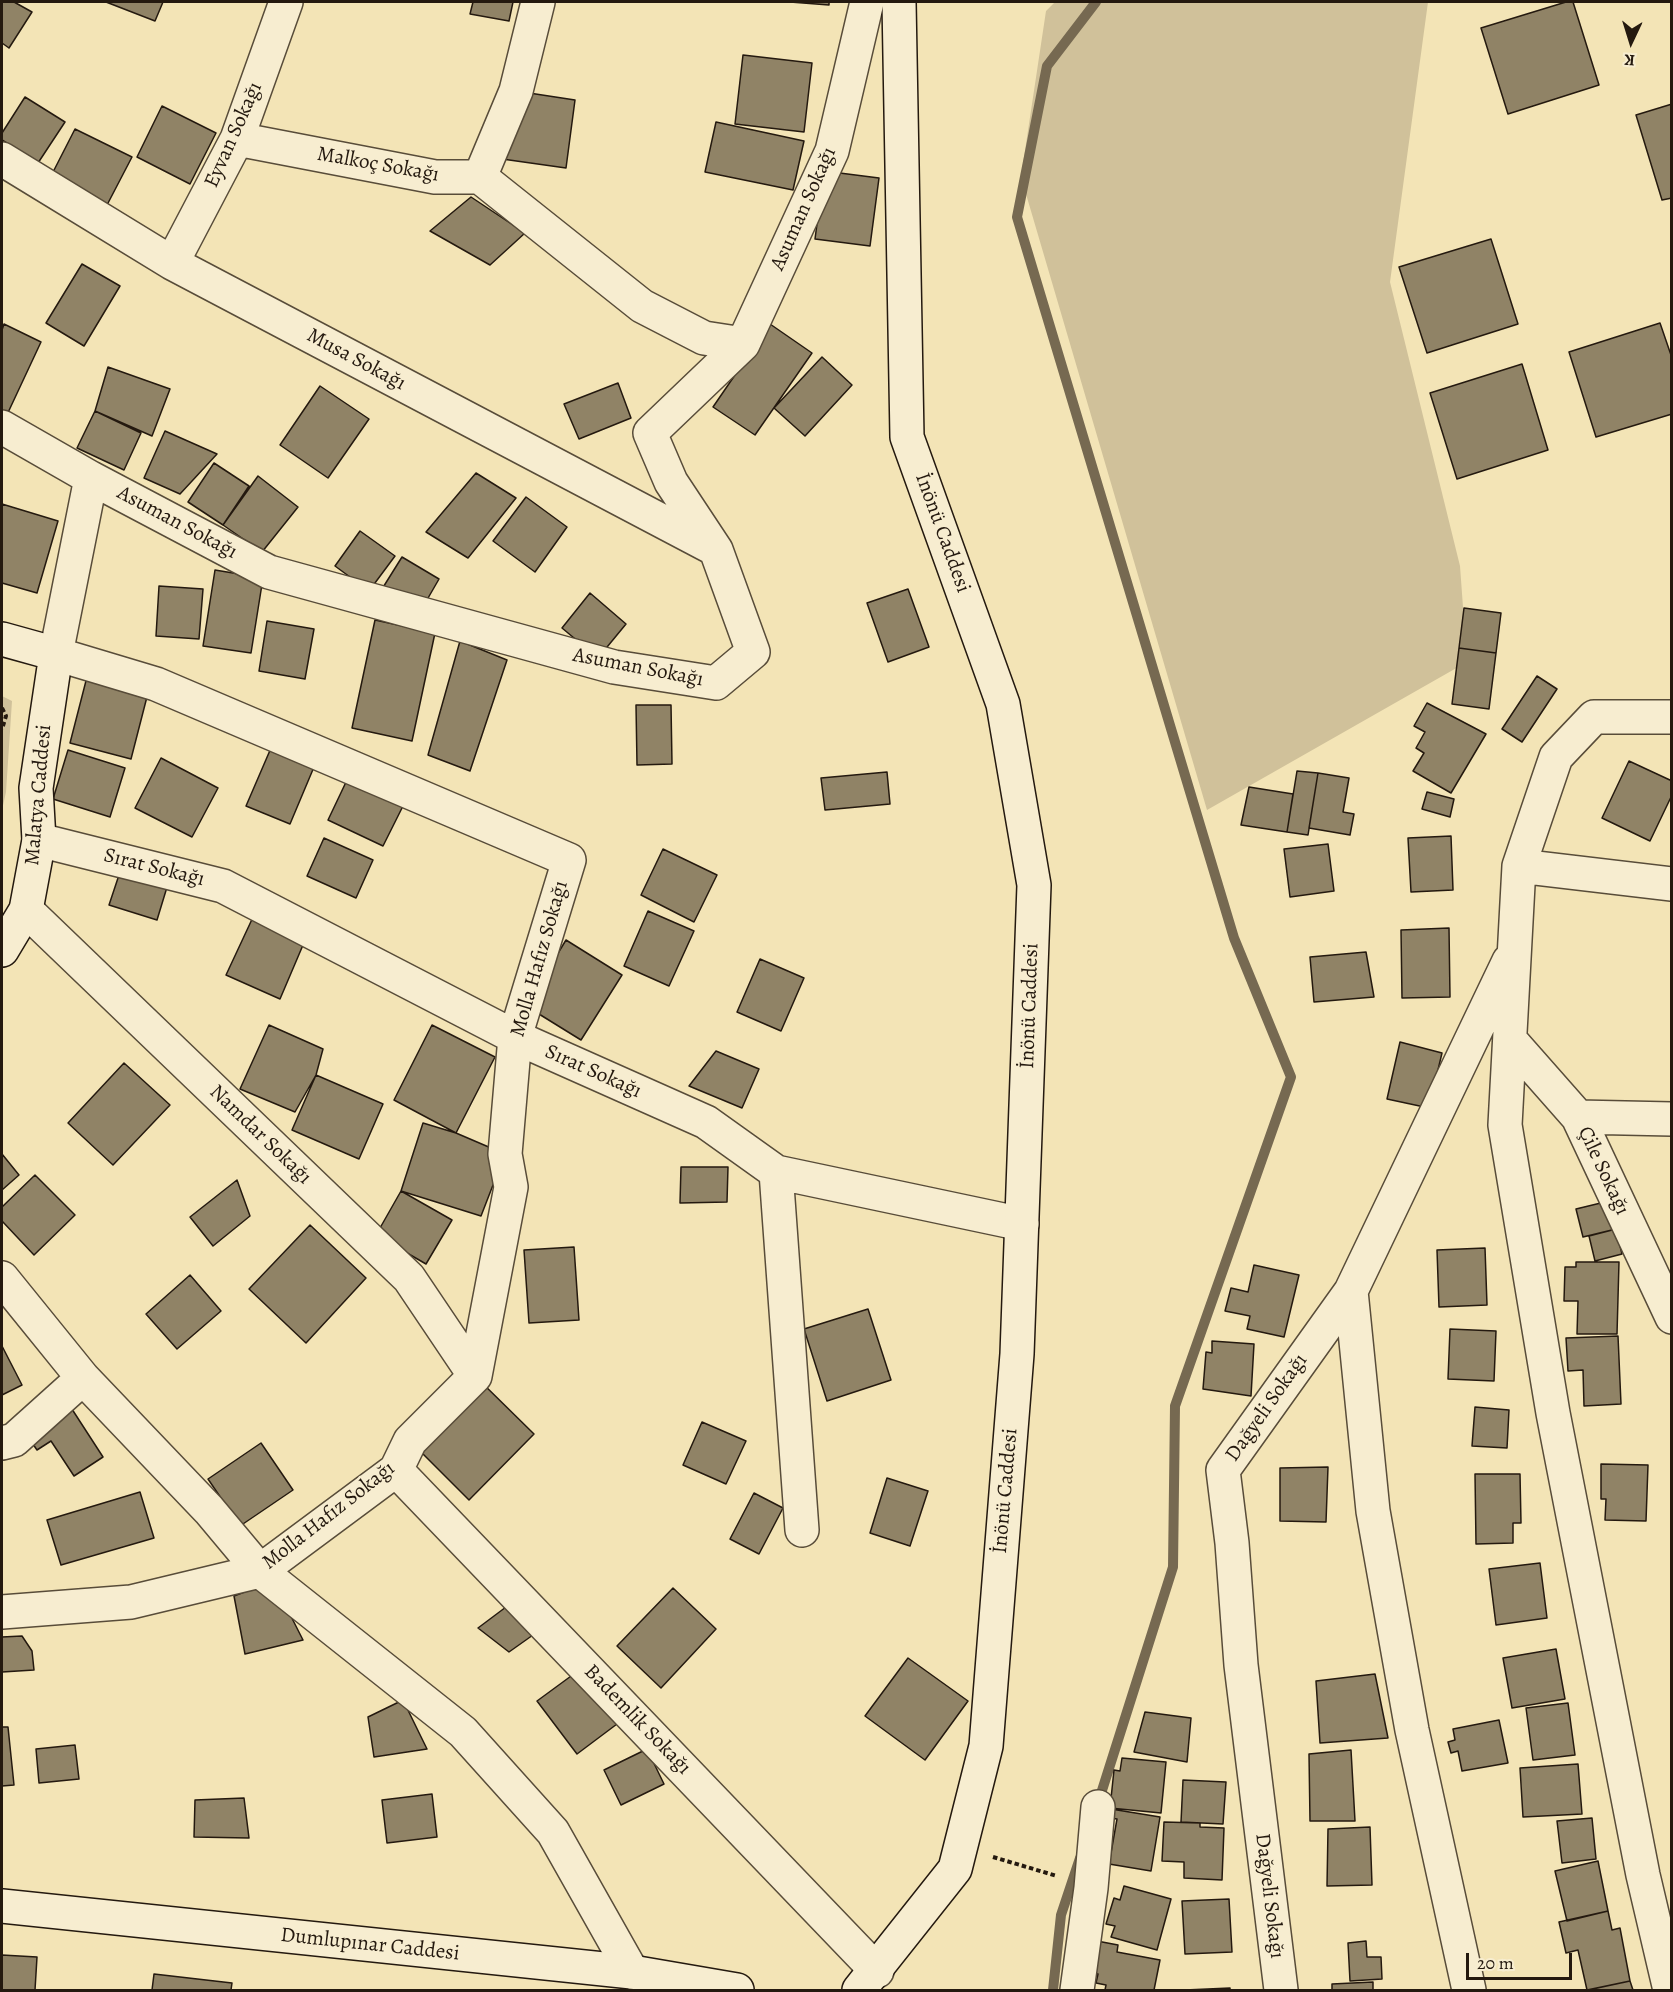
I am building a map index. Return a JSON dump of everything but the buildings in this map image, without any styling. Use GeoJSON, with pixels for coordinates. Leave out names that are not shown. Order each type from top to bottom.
{"type":"FeatureCollection","features":[{"type":"Feature","properties":{"kind":"street","name":"Eyvan Sokağı"},"geometry":{"type":"LineString","coordinates":[[172,263],[237,139],[286,2]]}},
{"type":"Feature","properties":{"kind":"street"},"geometry":{"type":"LineString","coordinates":[[538,2],[516,91],[480,177],[642,306],[704,338],[743,344]]}},
{"type":"Feature","properties":{"kind":"street","name":"Asuman Sokağı"},"geometry":{"type":"LineString","coordinates":[[2,427],[91,478],[269,572],[614,667],[716,683],[753,652],[716,550],[671,482],[650,433],[743,344],[832,151],[867,2]]}},
{"type":"Feature","properties":{"kind":"street","name":"İnönü Caddesi"},"geometry":{"type":"LineString","coordinates":[[868,1981],[955,1869],[986,1746],[1017,1354],[1034,885],[1003,704],[907,436],[899,2]]}},
{"type":"Feature","properties":{"kind":"street","name":"Malkoç Sokağı"},"geometry":{"type":"LineString","coordinates":[[237,139],[435,177],[480,177]]}},
{"type":"Feature","properties":{"kind":"street","name":"Musa Sokağı"},"geometry":{"type":"LineString","coordinates":[[2,159],[172,263],[716,550]]}},
{"type":"Feature","properties":{"kind":"street","name":"Malatya Caddesi"},"geometry":{"type":"LineString","coordinates":[[2,950],[26,910],[39,840],[36,788],[56,654],[91,478]]}},
{"type":"Feature","properties":{"kind":"street"},"geometry":{"type":"LineString","coordinates":[[2,639],[56,654]]}},
{"type":"Feature","properties":{"kind":"street","name":"Molla Hafız Sokağı"},"geometry":{"type":"LineString","coordinates":[[2,1612],[131,1602],[260,1571],[396,1470],[410,1441],[475,1376],[511,1187],[505,1154],[515,1037],[569,860],[156,684],[56,654]]}},
{"type":"Feature","properties":{"kind":"street"},"geometry":{"type":"LineString","coordinates":[[1671,717],[1594,717],[1556,757],[1519,866],[1517,945],[1505,1125],[1549,1390],[1643,1875],[1671,1990]]}},
{"type":"Feature","properties":{"kind":"street","name":"Sırat Sokağı"},"geometry":{"type":"LineString","coordinates":[[39,840],[223,886],[515,1037],[706,1122],[776,1172],[1022,1224]]}},
{"type":"Feature","properties":{"kind":"street"},"geometry":{"type":"LineString","coordinates":[[1519,866],[1671,884]]}},
{"type":"Feature","properties":{"kind":"street","name":"Namdar Sokağı"},"geometry":{"type":"LineString","coordinates":[[26,910],[409,1278],[475,1376]]}},
{"type":"Feature","properties":{"kind":"street","name":"Dağyeli Sokağı"},"geometry":{"type":"LineString","coordinates":[[1281,1990],[1241,1665],[1232,1543],[1223,1470],[1351,1291],[1517,945]]}},
{"type":"Feature","properties":{"kind":"street","name":"Çile Sokağı"},"geometry":{"type":"LineString","coordinates":[[1511,1041],[1578,1117],[1671,1317]]}},
{"type":"Feature","properties":{"kind":"street"},"geometry":{"type":"LineString","coordinates":[[1578,1117],[1671,1119]]}},
{"type":"Feature","properties":{"kind":"street"},"geometry":{"type":"LineString","coordinates":[[776,1172],[802,1530]]}},
{"type":"Feature","properties":{"kind":"street"},"geometry":{"type":"LineString","coordinates":[[2,1278],[83,1378],[209,1509],[260,1571],[463,1732],[553,1832],[632,1972]]}},
{"type":"Feature","properties":{"kind":"street"},"geometry":{"type":"LineString","coordinates":[[1351,1291],[1375,1522],[1412,1730],[1469,1990]]}},
{"type":"Feature","properties":{"kind":"street"},"geometry":{"type":"LineString","coordinates":[[2,1443],[14,1440],[83,1378]]}},
{"type":"Feature","properties":{"kind":"street","name":"Bademlik Sokağı"},"geometry":{"type":"LineString","coordinates":[[396,1470],[868,1981]]}},
{"type":"Feature","properties":{"kind":"street"},"geometry":{"type":"LineString","coordinates":[[1077,1990],[1091,1888],[1098,1807]]}},
{"type":"Feature","properties":{"kind":"street","name":"Dumlupınar Caddesi"},"geometry":{"type":"LineString","coordinates":[[2,1906],[632,1972],[737,1990]]}},
{"type":"Feature","properties":{"kind":"path"},"geometry":{"type":"LineString","coordinates":[[2,708],[6,716],[2,729]]}},
{"type":"Feature","properties":{"kind":"path"},"geometry":{"type":"LineString","coordinates":[[961,1847],[1049,1874]]}},
{"type":"Feature","properties":{"kind":"shaded area"},"geometry":{"type":"Polygon","coordinates":[[[1055,2],[1428,2],[1390,282],[1460,566],[1467,662],[1207,810],[1021,177],[1046,11],[1055,2]]]}},
{"type":"Feature","properties":{"kind":"shaded area"},"geometry":{"type":"Polygon","coordinates":[[[2,696],[12,701],[6,792],[2,810],[2,696]]]}},
{"type":"Feature","properties":{"kind":"waterway"},"geometry":{"type":"LineString","coordinates":[[1096,2],[1047,66],[1017,217],[1234,938],[1291,1077],[1175,1406],[1173,1567],[1098,1803]]}},
{"type":"Feature","properties":{"kind":"waterway"},"geometry":{"type":"LineString","coordinates":[[1053,1990],[1061,1915],[1080,1858]]}}]}
